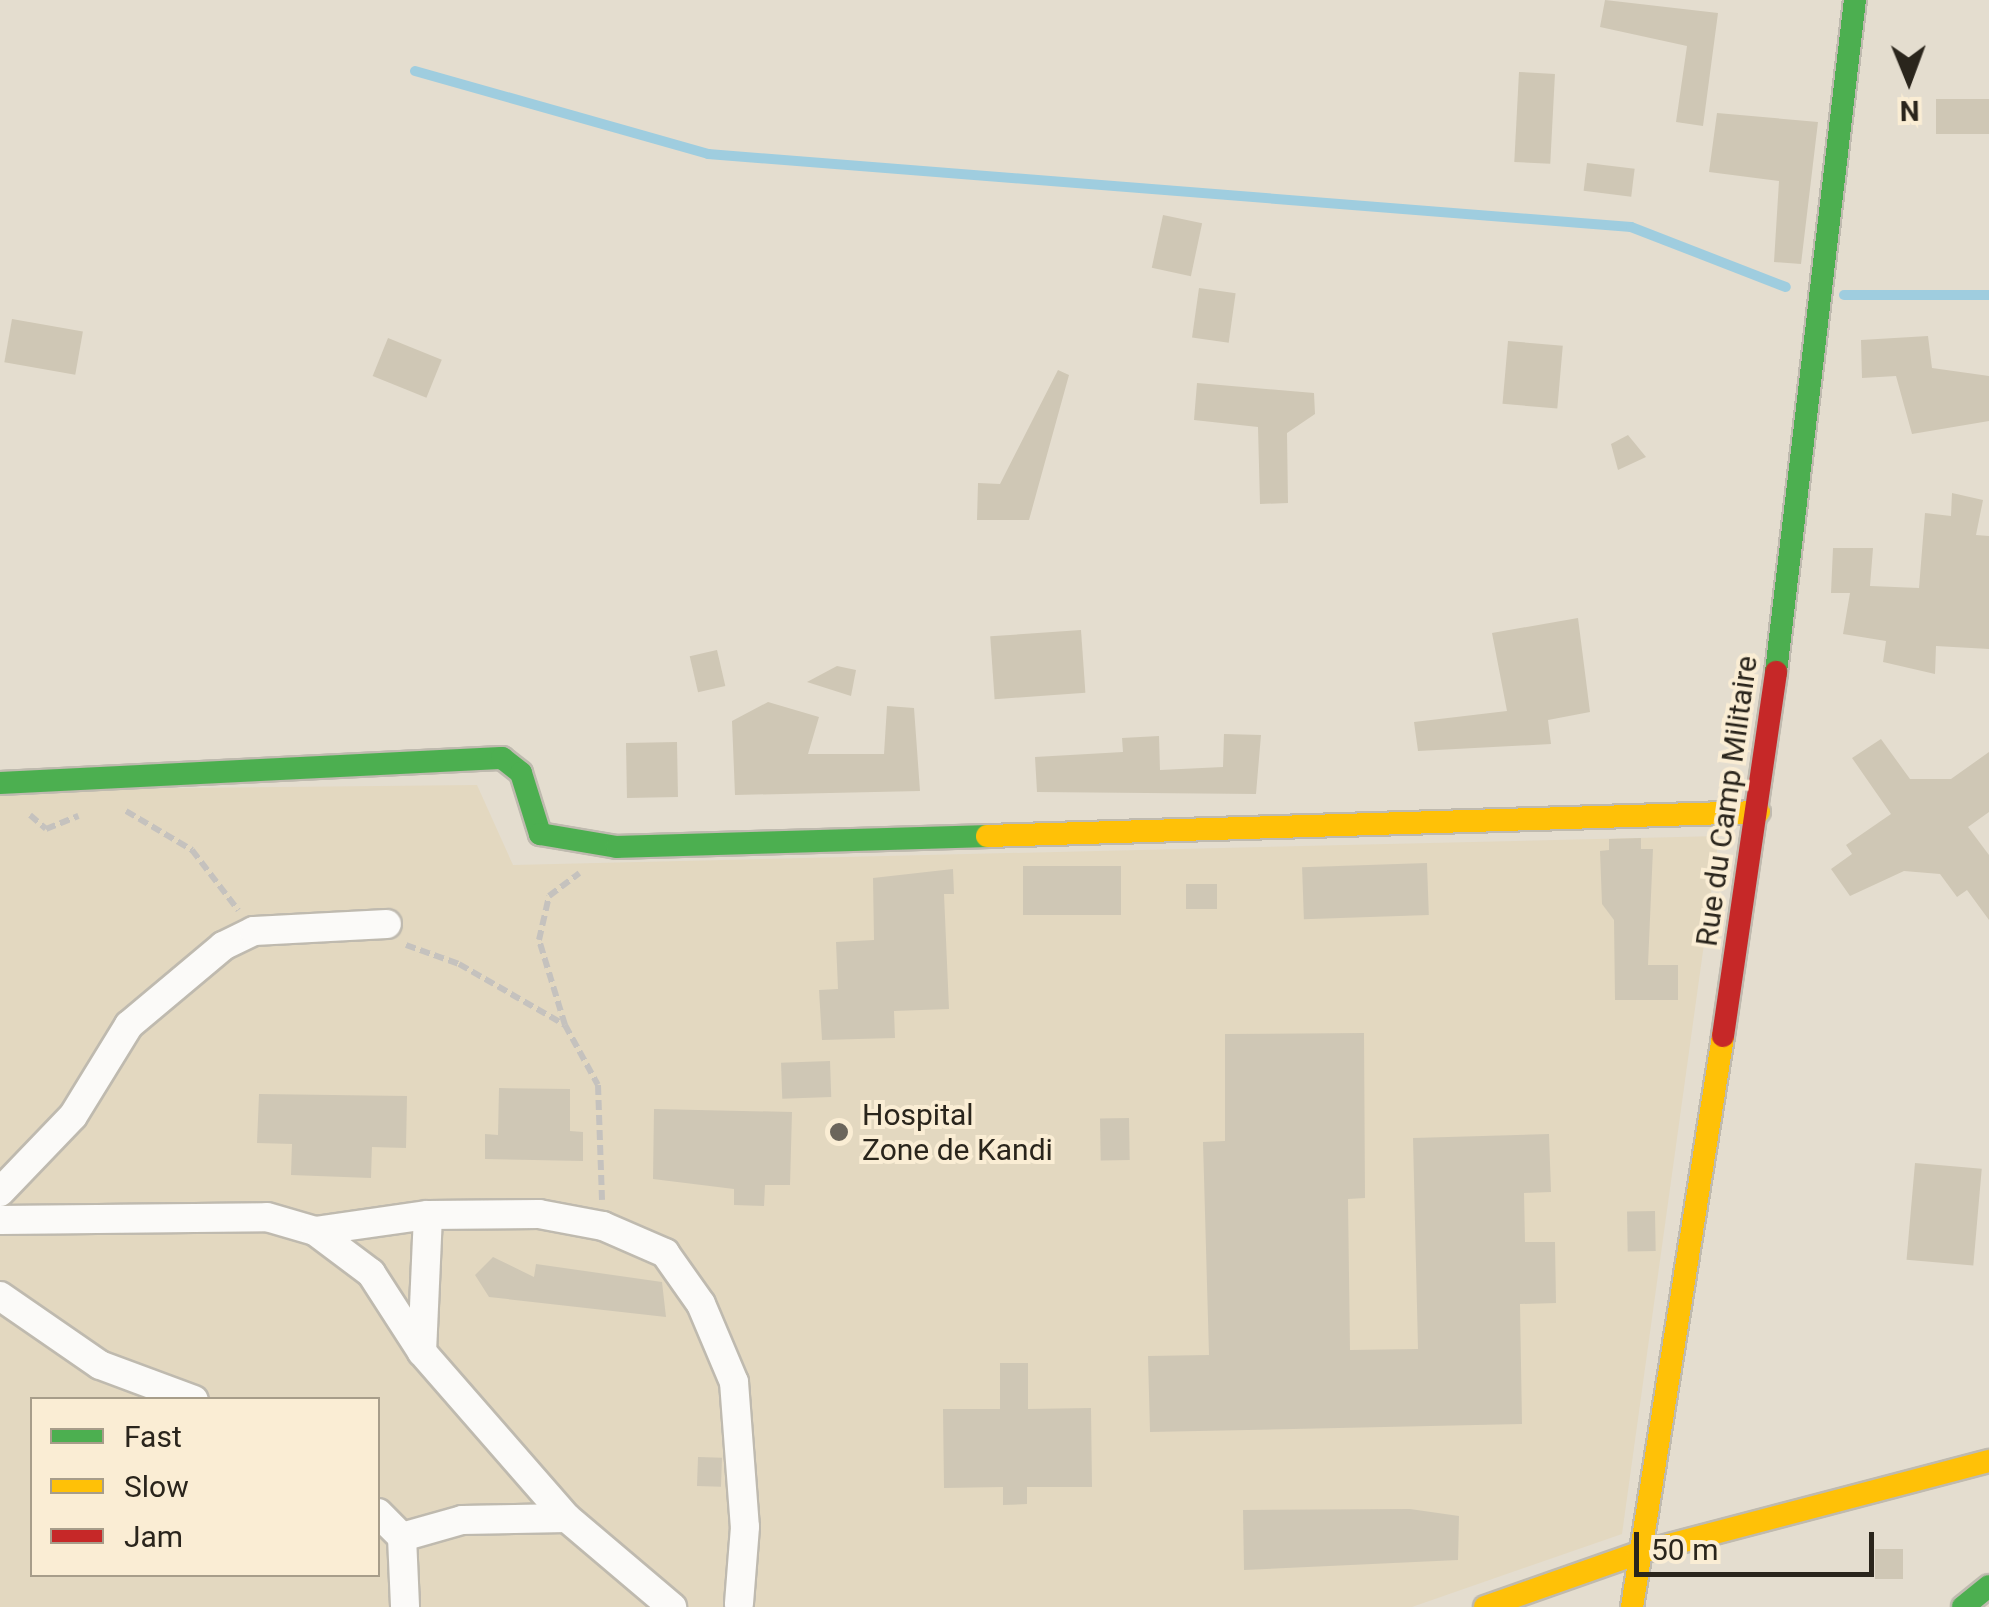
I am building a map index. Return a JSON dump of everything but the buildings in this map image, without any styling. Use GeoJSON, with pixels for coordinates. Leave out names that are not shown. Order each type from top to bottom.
{"type":"FeatureCollection","features":[{"type":"Feature","properties":{"kind":"street","name":"Rue du Camp Militaire"},"geometry":{"type":"LineString","coordinates":[[1632,1607],[1759,812],[1855,0]]}},
{"type":"Feature","properties":{"kind":"street"},"geometry":{"type":"LineString","coordinates":[[0,783],[502,758],[521,773],[540,834],[617,846],[1759,812]]}},
{"type":"Feature","properties":{"kind":"street"},"geometry":{"type":"LineString","coordinates":[[0,1192],[73,1116],[129,1025],[223,946],[254,931],[391,933]]}},
{"type":"Feature","properties":{"kind":"street"},"geometry":{"type":"LineString","coordinates":[[315,1231],[428,1215],[539,1214],[603,1226],[665,1252],[701,1304],[734,1382],[745,1526],[739,1606]]}},
{"type":"Feature","properties":{"kind":"street"},"geometry":{"type":"LineString","coordinates":[[422,1352],[428,1215]]}},
{"type":"Feature","properties":{"kind":"street"},"geometry":{"type":"LineString","coordinates":[[0,1220],[266,1217],[315,1231],[371,1273],[422,1352],[567,1518],[672,1607]]}},
{"type":"Feature","properties":{"kind":"street"},"geometry":{"type":"LineString","coordinates":[[0,1296],[100,1365],[186,1397]]}},
{"type":"Feature","properties":{"kind":"street"},"geometry":{"type":"LineString","coordinates":[[1485,1607],[1638,1554],[1989,1460]]}},
{"type":"Feature","properties":{"kind":"street"},"geometry":{"type":"LineString","coordinates":[[380,1515],[402,1537],[405,1607]]}},
{"type":"Feature","properties":{"kind":"street"},"geometry":{"type":"LineString","coordinates":[[402,1537],[462,1520],[567,1518]]}},
{"type":"Feature","properties":{"kind":"street"},"geometry":{"type":"LineString","coordinates":[[1963,1607],[1989,1586]]}},
{"type":"Feature","properties":{"kind":"path"},"geometry":{"type":"LineString","coordinates":[[111,802],[192,850],[254,931]]}},
{"type":"Feature","properties":{"kind":"path"},"geometry":{"type":"LineString","coordinates":[[23,809],[46,830],[95,809]]}},
{"type":"Feature","properties":{"kind":"path"},"geometry":{"type":"LineString","coordinates":[[603,1226],[598,1085],[565,1025],[539,940],[549,896],[617,846]]}},
{"type":"Feature","properties":{"kind":"path"},"geometry":{"type":"LineString","coordinates":[[391,933],[459,964],[565,1025]]}},
{"type":"Feature","properties":{"kind":"shaded area","name":"Hospital Zone de Kandi"},"geometry":{"type":"Polygon","coordinates":[[[477,785],[513,865],[1719,836],[1622,1534],[1412,1607],[0,1607],[0,790],[477,785]]]}},
{"type":"Feature","properties":{"kind":"waterway"},"geometry":{"type":"LineString","coordinates":[[415,71],[708,154],[1631,227],[1786,287]]}},
{"type":"Feature","properties":{"kind":"waterway"},"geometry":{"type":"LineString","coordinates":[[1844,295],[1989,295]]}},
{"type":"Feature","properties":{"kind":"traffic: fast"},"geometry":{"type":"LineString","coordinates":[[1776,672],[1855,0]]}},
{"type":"Feature","properties":{"kind":"traffic: fast"},"geometry":{"type":"LineString","coordinates":[[0,783],[502,758],[521,773],[540,834],[617,847],[987,836]]}},
{"type":"Feature","properties":{"kind":"traffic: fast"},"geometry":{"type":"LineString","coordinates":[[1963,1607],[1989,1586]]}},
{"type":"Feature","properties":{"kind":"traffic: slow"},"geometry":{"type":"LineString","coordinates":[[987,836],[1759,812]]}},
{"type":"Feature","properties":{"kind":"traffic: slow"},"geometry":{"type":"LineString","coordinates":[[1632,1607],[1723,1036]]}},
{"type":"Feature","properties":{"kind":"traffic: slow"},"geometry":{"type":"LineString","coordinates":[[1485,1607],[1638,1553],[1989,1461]]}},
{"type":"Feature","properties":{"kind":"traffic: jam"},"geometry":{"type":"LineString","coordinates":[[1723,1036],[1776,672]]}},
{"type":"Feature","properties":{"kind":"place","name":"Hospital Zone de Kandi"},"geometry":{"type":"Point","coordinates":[839,1132]}}]}
